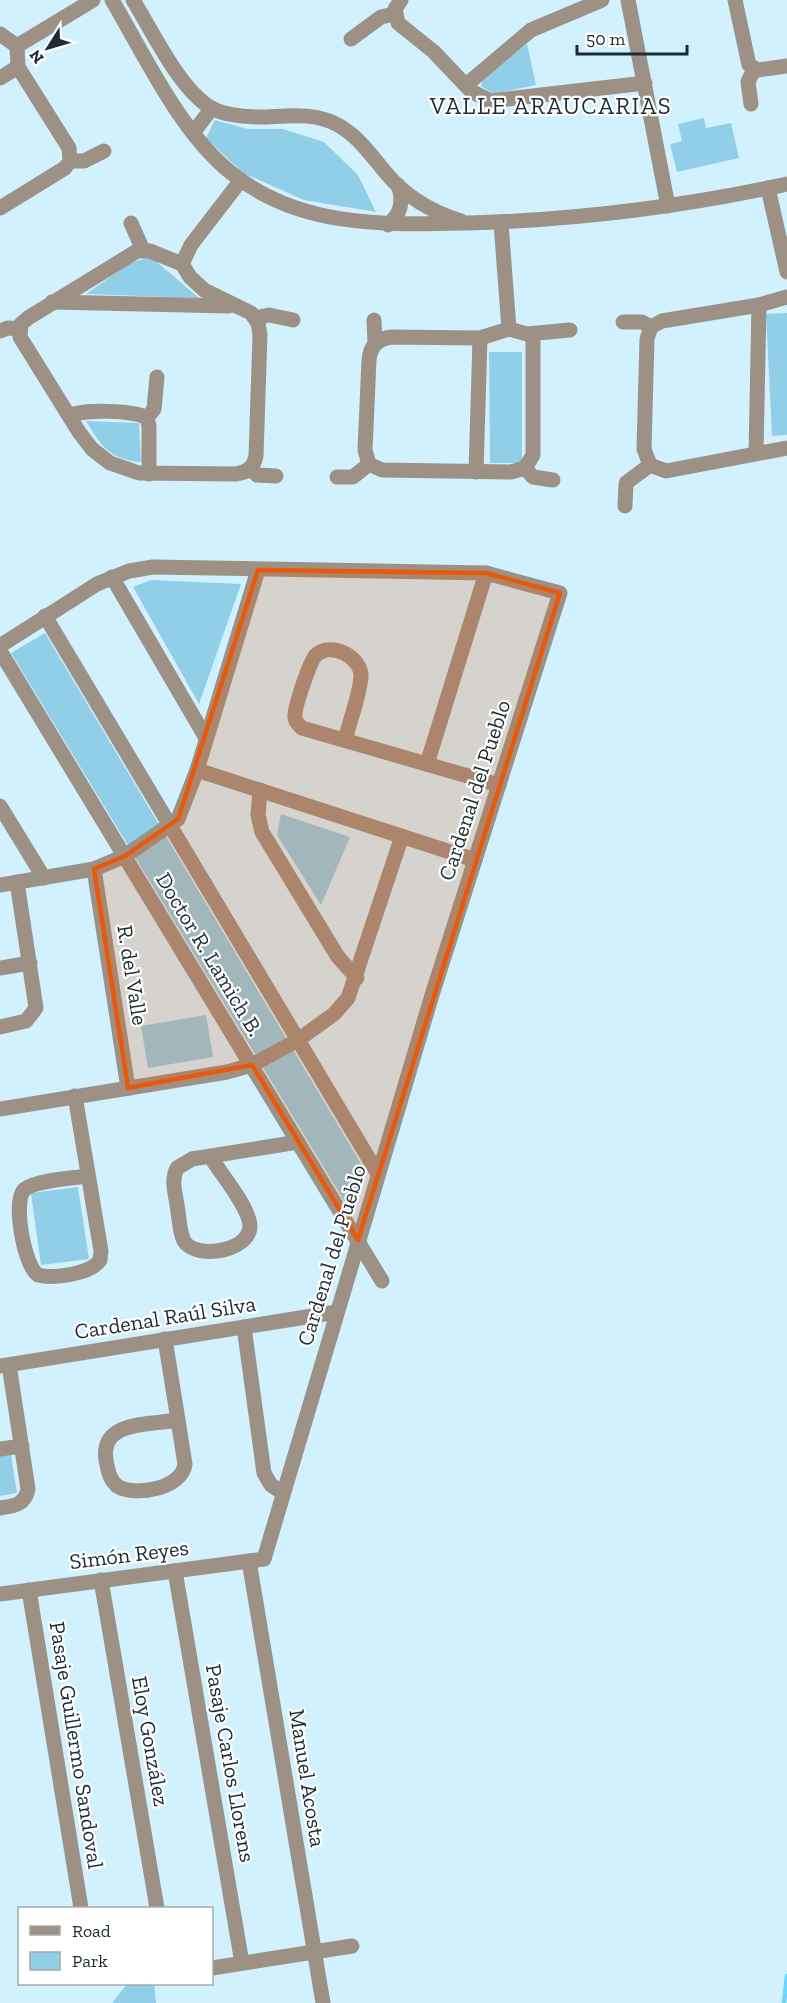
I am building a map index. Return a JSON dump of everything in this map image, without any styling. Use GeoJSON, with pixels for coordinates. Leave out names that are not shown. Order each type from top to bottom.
{"type":"FeatureCollection","features":[{"type":"Feature","properties":{"kind":"street"},"geometry":{"type":"LineString","coordinates":[[17,46],[93,0]]}},
{"type":"Feature","properties":{"kind":"street"},"geometry":{"type":"LineString","coordinates":[[112,0],[193,132],[223,166],[270,197],[309,213],[346,222],[388,225],[501,224],[575,218],[668,206],[787,184]]}},
{"type":"Feature","properties":{"kind":"street"},"geometry":{"type":"LineString","coordinates":[[133,0],[181,76],[198,97],[212,108],[239,116],[298,115],[330,122],[357,139],[398,185],[431,209],[468,223]]}},
{"type":"Feature","properties":{"kind":"street"},"geometry":{"type":"LineString","coordinates":[[466,86],[531,30],[602,0]]}},
{"type":"Feature","properties":{"kind":"street"},"geometry":{"type":"LineString","coordinates":[[628,0],[668,206]]}},
{"type":"Feature","properties":{"kind":"street"},"geometry":{"type":"LineString","coordinates":[[735,0],[747,61],[754,69],[766,70],[787,66]]}},
{"type":"Feature","properties":{"kind":"street"},"geometry":{"type":"LineString","coordinates":[[398,7],[398,23],[434,52],[477,96],[496,102],[560,91],[645,83]]}},
{"type":"Feature","properties":{"kind":"street"},"geometry":{"type":"LineString","coordinates":[[351,39],[398,7]]}},
{"type":"Feature","properties":{"kind":"street"},"geometry":{"type":"LineString","coordinates":[[0,34],[17,46]]}},
{"type":"Feature","properties":{"kind":"street"},"geometry":{"type":"LineString","coordinates":[[0,208],[65,168],[70,161],[69,148],[18,67],[17,46]]}},
{"type":"Feature","properties":{"kind":"street"},"geometry":{"type":"LineString","coordinates":[[0,78],[18,67]]}},
{"type":"Feature","properties":{"kind":"street"},"geometry":{"type":"LineString","coordinates":[[751,104],[748,82],[754,69]]}},
{"type":"Feature","properties":{"kind":"street"},"geometry":{"type":"LineString","coordinates":[[193,132],[212,108]]}},
{"type":"Feature","properties":{"kind":"street"},"geometry":{"type":"LineString","coordinates":[[70,161],[84,162],[104,151]]}},
{"type":"Feature","properties":{"kind":"street"},"geometry":{"type":"LineString","coordinates":[[182,264],[191,246],[241,180]]}},
{"type":"Feature","properties":{"kind":"street"},"geometry":{"type":"LineString","coordinates":[[388,225],[397,215],[401,203],[398,185]]}},
{"type":"Feature","properties":{"kind":"street"},"geometry":{"type":"LineString","coordinates":[[768,188],[787,272]]}},
{"type":"Feature","properties":{"kind":"street"},"geometry":{"type":"LineString","coordinates":[[131,223],[144,250]]}},
{"type":"Feature","properties":{"kind":"street"},"geometry":{"type":"LineString","coordinates":[[501,224],[509,329]]}},
{"type":"Feature","properties":{"kind":"street"},"geometry":{"type":"LineString","coordinates":[[52,302],[85,303],[204,298],[246,310],[255,318],[260,335],[257,445],[255,460],[250,469],[235,474],[149,474],[120,468],[100,457],[86,442],[22,341],[20,329],[24,320],[52,302],[132,253],[144,250],[182,264],[204,298]]}},
{"type":"Feature","properties":{"kind":"street"},"geometry":{"type":"LineString","coordinates":[[82,284],[80,294],[85,303]]}},
{"type":"Feature","properties":{"kind":"street"},"geometry":{"type":"LineString","coordinates":[[787,297],[759,305],[662,321],[651,327],[647,339],[644,449],[650,465],[666,471],[787,448]]}},
{"type":"Feature","properties":{"kind":"street"},"geometry":{"type":"LineString","coordinates":[[756,453],[759,305]]}},
{"type":"Feature","properties":{"kind":"street"},"geometry":{"type":"LineString","coordinates":[[255,318],[269,315],[293,320]]}},
{"type":"Feature","properties":{"kind":"street"},"geometry":{"type":"LineString","coordinates":[[374,320],[375,344],[369,354],[364,450],[369,464],[382,470],[516,472],[525,468],[533,455],[533,334]]}},
{"type":"Feature","properties":{"kind":"street"},"geometry":{"type":"LineString","coordinates":[[623,322],[642,322],[651,327]]}},
{"type":"Feature","properties":{"kind":"street"},"geometry":{"type":"LineString","coordinates":[[0,331],[8,328],[20,329]]}},
{"type":"Feature","properties":{"kind":"street"},"geometry":{"type":"LineString","coordinates":[[375,344],[391,337],[480,338],[509,329],[533,334],[570,330]]}},
{"type":"Feature","properties":{"kind":"street"},"geometry":{"type":"LineString","coordinates":[[477,472],[480,338]]}},
{"type":"Feature","properties":{"kind":"street"},"geometry":{"type":"LineString","coordinates":[[149,474],[147,418],[155,406],[157,377]]}},
{"type":"Feature","properties":{"kind":"street"},"geometry":{"type":"LineString","coordinates":[[69,416],[82,411],[138,414],[147,418]]}},
{"type":"Feature","properties":{"kind":"street"},"geometry":{"type":"LineString","coordinates":[[337,477],[353,477],[369,464]]}},
{"type":"Feature","properties":{"kind":"street"},"geometry":{"type":"LineString","coordinates":[[625,506],[626,483],[650,465]]}},
{"type":"Feature","properties":{"kind":"street"},"geometry":{"type":"LineString","coordinates":[[525,468],[533,477],[553,480]]}},
{"type":"Feature","properties":{"kind":"street"},"geometry":{"type":"LineString","coordinates":[[250,469],[257,475],[276,476]]}},
{"type":"Feature","properties":{"kind":"street","name":"Cardenal del Pueblo"},"geometry":{"type":"LineString","coordinates":[[0,646],[45,616],[112,577],[153,567],[486,573],[560,593],[378,1174],[283,1493],[256,1560]]}},
{"type":"Feature","properties":{"kind":"street"},"geometry":{"type":"LineString","coordinates":[[0,885],[94,870],[125,856],[171,827],[184,808],[197,770],[258,570]]}},
{"type":"Feature","properties":{"kind":"street"},"geometry":{"type":"LineString","coordinates":[[427,764],[486,573]]}},
{"type":"Feature","properties":{"kind":"street"},"geometry":{"type":"LineString","coordinates":[[112,577],[206,738]]}},
{"type":"Feature","properties":{"kind":"street","name":"Doctor R. Lamich B."},"geometry":{"type":"LineString","coordinates":[[45,616],[378,1174]]}},
{"type":"Feature","properties":{"kind":"street","name":"Doctor R. Lamich B."},"geometry":{"type":"LineString","coordinates":[[0,651],[382,1281]]}},
{"type":"Feature","properties":{"kind":"street"},"geometry":{"type":"LineString","coordinates":[[345,741],[361,672],[356,661],[348,655],[327,651],[319,653],[312,662],[295,717],[302,728],[345,741],[427,764],[499,786]]}},
{"type":"Feature","properties":{"kind":"street"},"geometry":{"type":"LineString","coordinates":[[197,770],[475,860]]}},
{"type":"Feature","properties":{"kind":"street"},"geometry":{"type":"LineString","coordinates":[[261,790],[258,815],[262,832],[338,957],[357,978]]}},
{"type":"Feature","properties":{"kind":"street"},"geometry":{"type":"LineString","coordinates":[[0,806],[44,878]]}},
{"type":"Feature","properties":{"kind":"street"},"geometry":{"type":"LineString","coordinates":[[0,1108],[128,1088],[252,1065],[298,1040],[341,1008],[357,978],[402,836]]}},
{"type":"Feature","properties":{"kind":"street","name":"R. del Valle"},"geometry":{"type":"LineString","coordinates":[[94,870],[128,1088]]}},
{"type":"Feature","properties":{"kind":"street"},"geometry":{"type":"LineString","coordinates":[[0,1027],[26,1021],[35,1013],[36,1004],[17,882]]}},
{"type":"Feature","properties":{"kind":"street"},"geometry":{"type":"LineString","coordinates":[[0,968],[30,963]]}},
{"type":"Feature","properties":{"kind":"street"},"geometry":{"type":"LineString","coordinates":[[75,1096],[101,1251],[100,1260],[90,1270],[38,1275],[28,1262],[19,1206],[20,1196],[31,1185],[88,1176]]}},
{"type":"Feature","properties":{"kind":"street"},"geometry":{"type":"LineString","coordinates":[[210,1156],[247,1214],[250,1229],[246,1239],[238,1245],[199,1251],[187,1245],[182,1236],[173,1179],[181,1164],[210,1156],[298,1142]]}},
{"type":"Feature","properties":{"kind":"street","name":"Cardenal Raúl Silva"},"geometry":{"type":"LineString","coordinates":[[4,1365],[337,1312]]}},
{"type":"Feature","properties":{"kind":"street"},"geometry":{"type":"LineString","coordinates":[[244,1327],[264,1473],[271,1485],[283,1493]]}},
{"type":"Feature","properties":{"kind":"street"},"geometry":{"type":"LineString","coordinates":[[165,1340],[178,1420],[185,1464],[180,1478],[167,1486],[131,1490],[117,1486],[110,1478],[105,1450],[109,1437],[122,1429],[178,1420]]}},
{"type":"Feature","properties":{"kind":"street"},"geometry":{"type":"LineString","coordinates":[[0,1508],[18,1505],[27,1494],[22,1446],[4,1365]]}},
{"type":"Feature","properties":{"kind":"street"},"geometry":{"type":"LineString","coordinates":[[0,1449],[22,1446]]}},
{"type":"Feature","properties":{"kind":"street","name":"Simón Reyes"},"geometry":{"type":"LineString","coordinates":[[0,1594],[256,1560]]}},
{"type":"Feature","properties":{"kind":"street","name":"Manuel Acosta"},"geometry":{"type":"LineString","coordinates":[[256,1560],[323,2003]]}},
{"type":"Feature","properties":{"kind":"street","name":"Pasaje Carlos Llorens"},"geometry":{"type":"LineString","coordinates":[[175,1571],[242,1963]]}},
{"type":"Feature","properties":{"kind":"street","name":"Eloy González"},"geometry":{"type":"LineString","coordinates":[[101,1580],[157,1907]]}},
{"type":"Feature","properties":{"kind":"street","name":"Pasaje Guillermo Sandoval"},"geometry":{"type":"LineString","coordinates":[[29,1590],[81,1907]]}},
{"type":"Feature","properties":{"kind":"street"},"geometry":{"type":"LineString","coordinates":[[213,1968],[352,1946]]}},
{"type":"Feature","properties":{"kind":"highlighted area"},"geometry":{"type":"Polygon","coordinates":[[[258,570],[486,573],[560,593],[358,1240],[252,1065],[128,1088],[94,869],[125,856],[178,819],[258,570]]]}},
{"type":"Feature","properties":{"kind":"green space"},"geometry":{"type":"Polygon","coordinates":[[[527,44],[536,85],[493,94],[481,86],[483,79],[527,44]]]}},
{"type":"Feature","properties":{"kind":"green space"},"geometry":{"type":"Polygon","coordinates":[[[704,118],[706,128],[731,123],[739,158],[677,172],[670,144],[682,141],[678,124],[704,118]]]}},
{"type":"Feature","properties":{"kind":"green space"},"geometry":{"type":"Polygon","coordinates":[[[215,120],[248,129],[283,129],[324,142],[358,175],[376,212],[304,200],[243,173],[206,138],[215,120]]]}},
{"type":"Feature","properties":{"kind":"green space"},"geometry":{"type":"Polygon","coordinates":[[[151,257],[199,298],[86,294],[130,263],[151,257]]]}},
{"type":"Feature","properties":{"kind":"green space"},"geometry":{"type":"Polygon","coordinates":[[[787,313],[787,435],[772,436],[766,314],[787,313]]]}},
{"type":"Feature","properties":{"kind":"green space"},"geometry":{"type":"Polygon","coordinates":[[[489,352],[522,352],[522,463],[490,463],[489,352]]]}},
{"type":"Feature","properties":{"kind":"green space"},"geometry":{"type":"Polygon","coordinates":[[[86,421],[139,423],[141,462],[114,455],[97,438],[86,421]]]}},
{"type":"Feature","properties":{"kind":"green space"},"geometry":{"type":"Polygon","coordinates":[[[151,580],[241,584],[199,704],[133,587],[151,580]]]}},
{"type":"Feature","properties":{"kind":"green space"},"geometry":{"type":"Polygon","coordinates":[[[45,633],[367,1174],[348,1207],[11,653],[45,633]]]}},
{"type":"Feature","properties":{"kind":"green space"},"geometry":{"type":"Polygon","coordinates":[[[281,814],[350,837],[321,905],[277,835],[281,814]]]}},
{"type":"Feature","properties":{"kind":"green space"},"geometry":{"type":"Polygon","coordinates":[[[206,1015],[213,1057],[148,1068],[141,1026],[206,1015]]]}},
{"type":"Feature","properties":{"kind":"green space"},"geometry":{"type":"Polygon","coordinates":[[[78,1187],[89,1259],[41,1265],[31,1193],[78,1187]]]}},
{"type":"Feature","properties":{"kind":"green space"},"geometry":{"type":"Polygon","coordinates":[[[11,1455],[17,1493],[0,1496],[0,1456],[11,1455]]]}},
{"type":"Feature","properties":{"kind":"green space"},"geometry":{"type":"Polygon","coordinates":[[[126,1985],[154,1985],[156,2003],[112,2003],[126,1985]]]}},
{"type":"Feature","properties":{"kind":"waterway"},"geometry":{"type":"LineString","coordinates":[[784,2003],[787,1976]]}},
{"type":"Feature","properties":{"kind":"district","name":"VALLE ARAUCARIAS"},"geometry":{"type":"Point","coordinates":[551,106]}}]}
